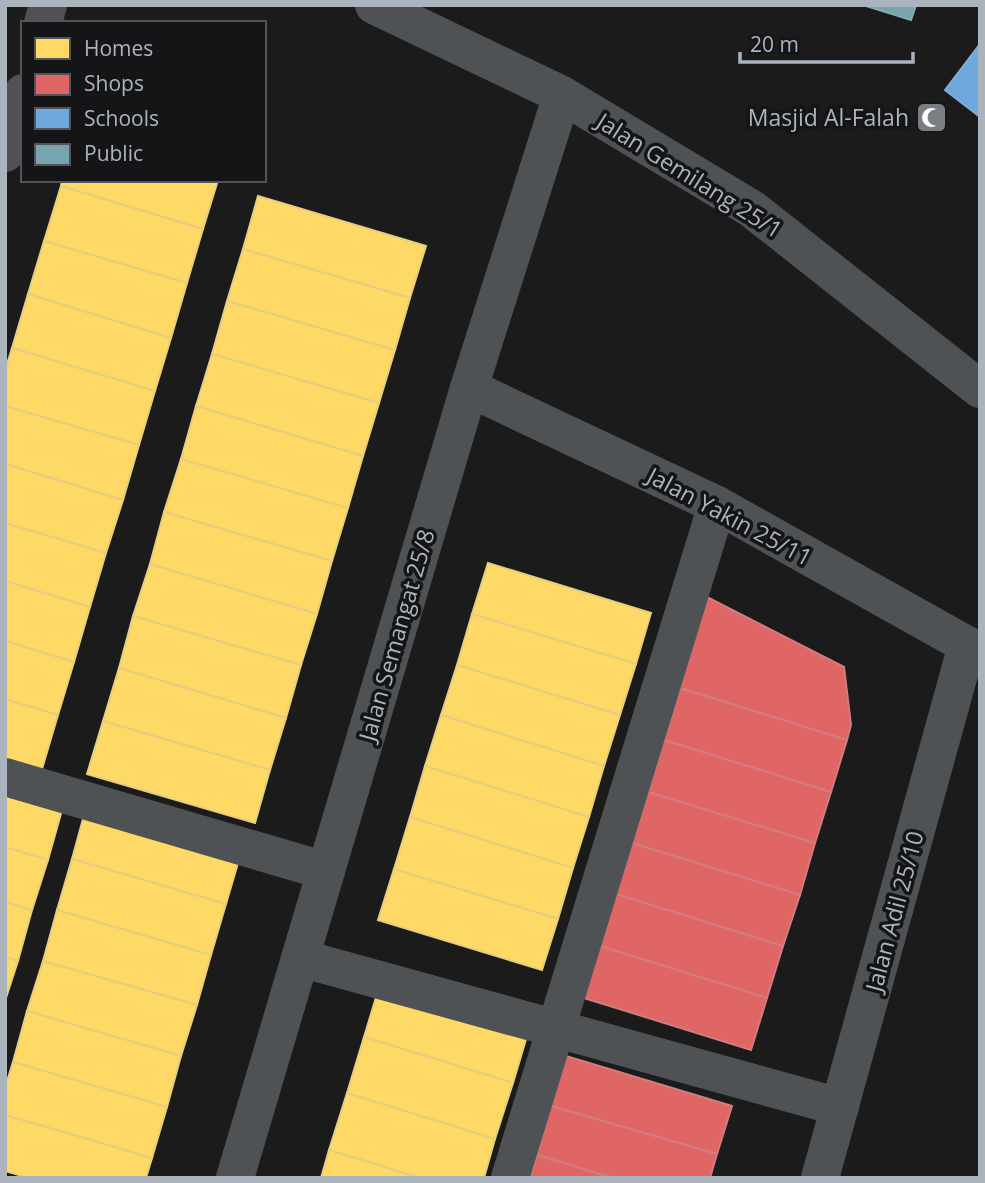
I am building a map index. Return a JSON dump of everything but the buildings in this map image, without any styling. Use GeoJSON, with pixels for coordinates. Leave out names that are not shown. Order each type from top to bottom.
{"type":"FeatureCollection","features":[{"type":"Feature","properties":{"kind":"street","name":"Jalan Gemilang 25/1"},"geometry":{"type":"LineString","coordinates":[[374,5],[562,95],[752,209],[980,389]]}},
{"type":"Feature","properties":{"kind":"street","name":"Jalan Semangat 25/8"},"geometry":{"type":"LineString","coordinates":[[235,1178],[469,388],[562,95]]}},
{"type":"Feature","properties":{"kind":"street"},"geometry":{"type":"LineString","coordinates":[[5,153],[21,100]]}},
{"type":"Feature","properties":{"kind":"street","name":"Jalan Yakin 25/11"},"geometry":{"type":"LineString","coordinates":[[469,388],[717,505],[973,653]]}},
{"type":"Feature","properties":{"kind":"street"},"geometry":{"type":"LineString","coordinates":[[510,1178],[717,505]]}},
{"type":"Feature","properties":{"kind":"street","name":"Jalan Adil 25/10"},"geometry":{"type":"LineString","coordinates":[[821,1178],[973,653]]}},
{"type":"Feature","properties":{"kind":"street"},"geometry":{"type":"LineString","coordinates":[[5,777],[326,871]]}},
{"type":"Feature","properties":{"kind":"street"},"geometry":{"type":"LineString","coordinates":[[300,958],[840,1107]]}},
{"type":"Feature","properties":{"kind":"place","name":"Masjid Al-Falah"},"geometry":{"type":"Point","coordinates":[932,117]}}]}
